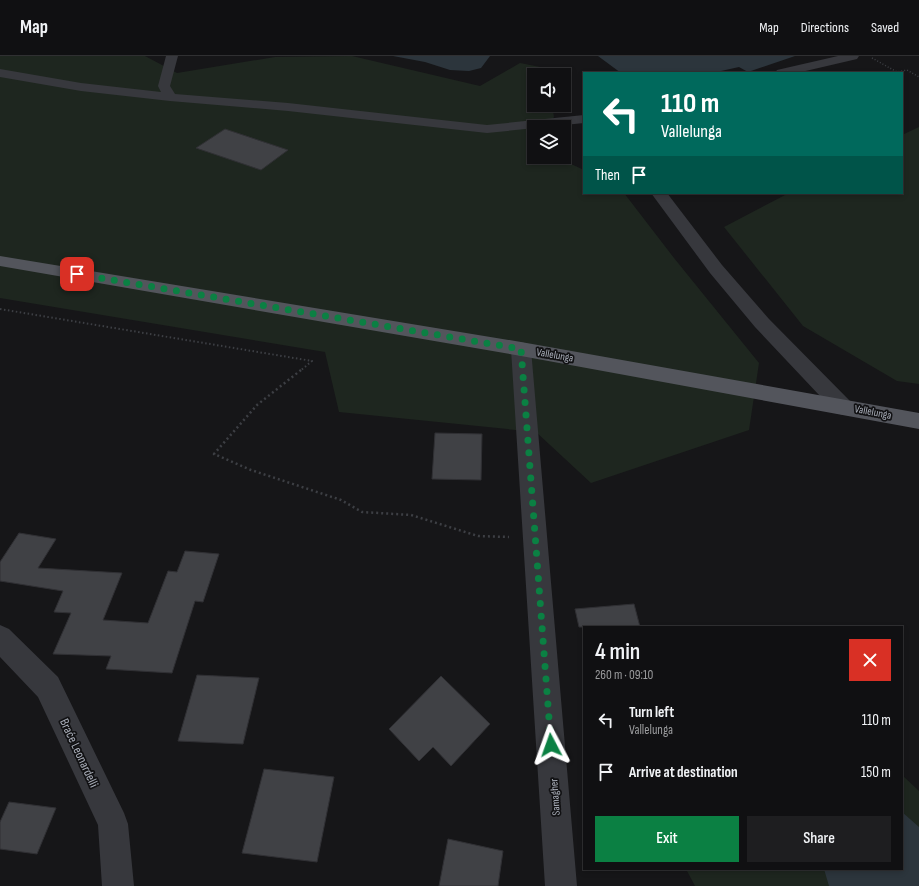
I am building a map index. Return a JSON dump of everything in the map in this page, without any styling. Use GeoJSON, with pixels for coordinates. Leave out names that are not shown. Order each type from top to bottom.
{"type":"FeatureCollection","features":[{"type":"Feature","properties":{"kind":"main road","name":"Vallelunga"},"geometry":{"type":"LineString","coordinates":[[0,261],[521,349],[919,421]]}},
{"type":"Feature","properties":{"kind":"street"},"geometry":{"type":"LineString","coordinates":[[170,97],[164,86],[172,56]]}},
{"type":"Feature","properties":{"kind":"street"},"geometry":{"type":"LineString","coordinates":[[785,72],[853,56]]}},
{"type":"Feature","properties":{"kind":"street"},"geometry":{"type":"LineString","coordinates":[[0,73],[81,87],[170,97],[288,107],[487,129],[583,119]]}},
{"type":"Feature","properties":{"kind":"street"},"geometry":{"type":"LineString","coordinates":[[660,194],[716,269],[762,324],[843,407]]}},
{"type":"Feature","properties":{"kind":"street","name":"Samagher"},"geometry":{"type":"LineString","coordinates":[[521,349],[561,886]]}},
{"type":"Feature","properties":{"kind":"street","name":"Braće Leonardelli"},"geometry":{"type":"LineString","coordinates":[[0,638],[48,687],[113,824],[118,886]]}},
{"type":"Feature","properties":{"kind":"path"},"geometry":{"type":"LineString","coordinates":[[868,56],[897,72],[907,70],[919,77]]}},
{"type":"Feature","properties":{"kind":"path"},"geometry":{"type":"LineString","coordinates":[[0,309],[26,312],[312,361],[257,405],[214,454],[251,470],[341,500],[362,512],[411,515],[478,536],[536,539]]}},
{"type":"Feature","properties":{"kind":"shaded area"},"geometry":{"type":"Polygon","coordinates":[[[0,56],[145,56],[177,73],[275,57],[352,56],[480,86],[520,63],[545,68],[527,68],[527,112],[553,112],[554,117],[552,120],[527,120],[527,164],[571,164],[583,170],[583,194],[625,194],[674,258],[759,363],[749,430],[591,483],[536,432],[339,412],[325,352],[0,298],[0,56]]]}},
{"type":"Feature","properties":{"kind":"shaded area"},"geometry":{"type":"Polygon","coordinates":[[[393,56],[490,56],[481,68],[469,71],[450,70],[425,62],[393,56]]]}},
{"type":"Feature","properties":{"kind":"shaded area"},"geometry":{"type":"Polygon","coordinates":[[[598,56],[795,56],[748,72],[739,67],[716,72],[620,72],[598,56]]]}},
{"type":"Feature","properties":{"kind":"shaded area"},"geometry":{"type":"Polygon","coordinates":[[[919,127],[919,384],[897,381],[803,326],[724,227],[787,194],[903,194],[903,135],[919,127]]]}},
{"type":"Feature","properties":{"kind":"shaded area"},"geometry":{"type":"Polygon","coordinates":[[[903,776],[919,791],[919,886],[695,886],[687,870],[903,870],[903,776]]]}},
{"type":"Feature","properties":{"kind":"shaded area"},"geometry":{"type":"Polygon","coordinates":[[[903,813],[919,827],[919,886],[829,886],[824,870],[903,870],[903,813]]]}},
{"type":"Feature","properties":{"kind":"building"},"geometry":{"type":"Polygon","coordinates":[[[225,129],[288,150],[261,170],[196,148],[225,129]]]}},
{"type":"Feature","properties":{"kind":"building"},"geometry":{"type":"Polygon","coordinates":[[[435,433],[482,434],[481,480],[432,479],[435,433]]]}},
{"type":"Feature","properties":{"kind":"building"},"geometry":{"type":"Polygon","coordinates":[[[19,533],[56,539],[38,568],[122,573],[103,620],[148,623],[168,571],[177,572],[185,551],[219,554],[203,602],[195,601],[172,673],[106,669],[111,656],[53,654],[71,613],[54,612],[63,591],[0,581],[0,562],[19,533]]]}},
{"type":"Feature","properties":{"kind":"building"},"geometry":{"type":"Polygon","coordinates":[[[634,604],[640,626],[579,627],[575,609],[634,604]]]}},
{"type":"Feature","properties":{"kind":"building"},"geometry":{"type":"Polygon","coordinates":[[[197,675],[259,678],[243,744],[178,741],[197,675]]]}},
{"type":"Feature","properties":{"kind":"building"},"geometry":{"type":"Polygon","coordinates":[[[441,676],[490,724],[451,766],[433,747],[419,761],[389,729],[441,676]]]}},
{"type":"Feature","properties":{"kind":"building"},"geometry":{"type":"Polygon","coordinates":[[[264,769],[334,777],[317,862],[242,853],[264,769]]]}},
{"type":"Feature","properties":{"kind":"building"},"geometry":{"type":"Polygon","coordinates":[[[9,802],[56,808],[37,854],[0,849],[0,822],[9,802]]]}},
{"type":"Feature","properties":{"kind":"building"},"geometry":{"type":"Polygon","coordinates":[[[448,839],[503,851],[498,886],[439,886],[448,839]]]}},
{"type":"Feature","properties":{"kind":"route"},"geometry":{"type":"LineString","coordinates":[[77,274],[521,349],[551,745]]}}]}
